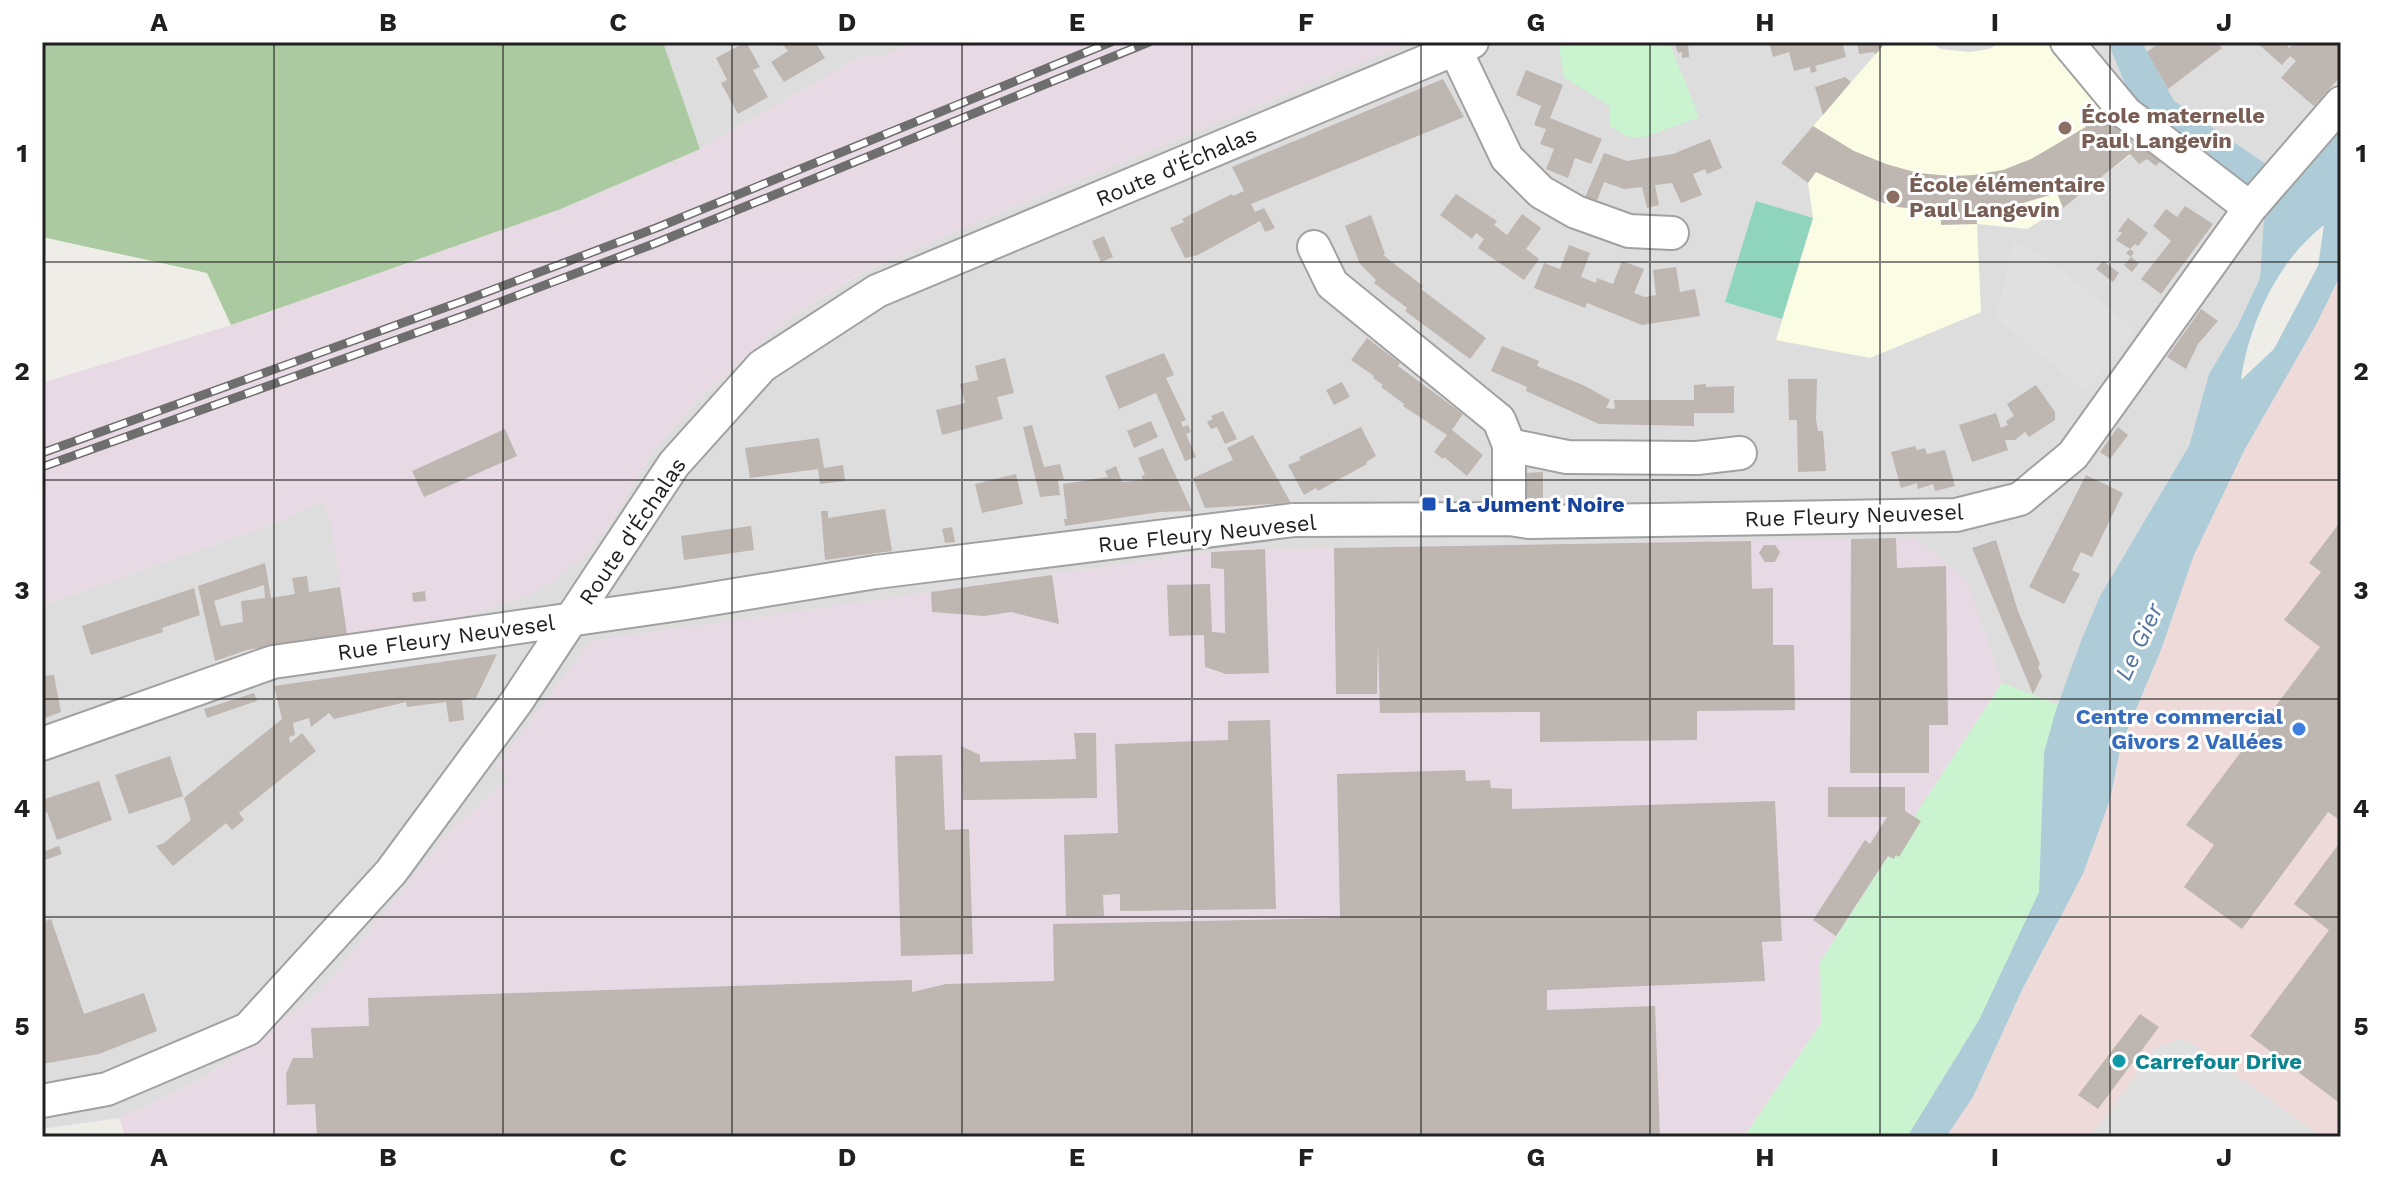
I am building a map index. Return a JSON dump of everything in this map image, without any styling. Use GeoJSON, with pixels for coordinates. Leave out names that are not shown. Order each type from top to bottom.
{"type":"FeatureCollection","features":[{"type":"Feature","properties":{"kind":"street"},"geometry":{"type":"LineString","coordinates":[[2067,42],[2126,113],[2250,208]]}},
{"type":"Feature","properties":{"kind":"street"},"geometry":{"type":"LineString","coordinates":[[1464,45],[1507,158],[1541,192],[1576,212],[1629,231],[1672,233]]}},
{"type":"Feature","properties":{"kind":"street","name":"Route d'Échalas"},"geometry":{"type":"LineString","coordinates":[[42,1101],[107,1089],[248,1029],[391,872],[573,619],[674,464],[762,366],[877,291],[1464,45]]}},
{"type":"Feature","properties":{"kind":"street","name":"Rue Fleury Neuvesel"},"geometry":{"type":"LineString","coordinates":[[42,744],[273,662],[876,572],[1294,520],[1509,519],[1529,522],[1956,515],[2020,499],[2073,455],[2250,208],[2341,103]]}},
{"type":"Feature","properties":{"kind":"street"},"geometry":{"type":"LineString","coordinates":[[1314,247],[1332,284],[1499,420],[1509,445],[1509,519]]}},
{"type":"Feature","properties":{"kind":"street"},"geometry":{"type":"LineString","coordinates":[[1509,445],[1567,457],[1697,458],[1740,453]]}},
{"type":"Feature","properties":{"kind":"shaded area"},"geometry":{"type":"Polygon","coordinates":[[[663,42],[914,42],[886,55],[864,55],[700,149],[663,42]]]}},
{"type":"Feature","properties":{"kind":"shaded area"},"geometry":{"type":"Polygon","coordinates":[[[914,42],[1411,42],[859,274],[789,318],[703,394],[653,451],[604,533],[584,556],[555,580],[525,597],[464,616],[347,634],[330,518],[322,501],[281,521],[42,605],[42,383],[231,325],[561,209],[700,149],[864,55],[886,55],[914,42]]]}},
{"type":"Feature","properties":{"kind":"shaded area"},"geometry":{"type":"Polygon","coordinates":[[[1411,42],[2341,42],[2341,127],[2264,217],[2260,278],[2238,325],[2209,374],[2189,446],[2100,596],[2058,705],[2002,683],[1965,579],[1751,541],[1223,550],[974,586],[497,765],[509,778],[448,834],[321,991],[252,1045],[190,1086],[119,1118],[42,1129],[42,605],[281,521],[322,501],[330,518],[604,533],[653,451],[703,394],[789,318],[860,274],[946,235],[1411,42]]]}},
{"type":"Feature","properties":{"kind":"shaded area","name":"École élémentaire Paul Langevin"},"geometry":{"type":"Polygon","coordinates":[[[1886,42],[1929,42],[1941,49],[1970,52],[1989,49],[2000,42],[2048,42],[2138,149],[2063,207],[2027,229],[1977,224],[1981,312],[1870,358],[1776,340],[1813,218],[1808,183],[1781,163],[1886,42]]]}},
{"type":"Feature","properties":{"kind":"shaded area"},"geometry":{"type":"Polygon","coordinates":[[[2014,241],[2047,258],[2136,331],[2085,392],[1996,318],[2014,241]]]}},
{"type":"Feature","properties":{"kind":"shaded area"},"geometry":{"type":"Polygon","coordinates":[[[2341,274],[2341,1137],[1946,1137],[1973,1097],[2022,990],[2083,874],[2110,800],[2121,745],[2161,650],[2194,555],[2245,449],[2316,325],[2341,274]]]}},
{"type":"Feature","properties":{"kind":"shaded area"},"geometry":{"type":"Polygon","coordinates":[[[1914,538],[1965,578],[2002,683],[1915,816],[1921,821],[1899,857],[1894,859],[1889,856],[1820,962],[1821,1023],[1744,1137],[120,1137],[125,1135],[119,1118],[190,1086],[252,1045],[321,991],[448,834],[508,778],[497,765],[591,641],[1223,550],[1914,538]]]}},
{"type":"Feature","properties":{"kind":"shaded area"},"geometry":{"type":"Polygon","coordinates":[[[2182,1038],[2322,1137],[2092,1135],[2155,1048],[2182,1038]]]}},
{"type":"Feature","properties":{"kind":"green space"},"geometry":{"type":"Polygon","coordinates":[[[42,42],[663,42],[700,149],[561,209],[231,325],[207,273],[42,237],[42,42]]]}},
{"type":"Feature","properties":{"kind":"green space"},"geometry":{"type":"Polygon","coordinates":[[[1558,42],[1669,42],[1699,117],[1644,137],[1628,137],[1610,126],[1609,106],[1564,77],[1558,42]]]}},
{"type":"Feature","properties":{"kind":"green space"},"geometry":{"type":"Polygon","coordinates":[[[1756,201],[1813,218],[1782,319],[1725,302],[1756,201]]]}},
{"type":"Feature","properties":{"kind":"green space"},"geometry":{"type":"Polygon","coordinates":[[[2002,683],[2058,705],[2044,753],[2039,892],[1979,1020],[1907,1137],[1744,1137],[1821,1023],[1820,962],[1888,856],[1894,859],[1896,855],[1899,856],[1921,821],[1914,817],[2002,683]]]}},
{"type":"Feature","properties":{"kind":"water","name":"Le Gier"},"geometry":{"type":"Polygon","coordinates":[[[2108,42],[2142,42],[2174,101],[2270,167],[2341,127],[2341,274],[2316,325],[2245,449],[2194,555],[2161,650],[2121,745],[2110,800],[2083,874],[2022,990],[1973,1097],[1946,1137],[1907,1137],[1979,1020],[2039,892],[2044,753],[2055,713],[2100,596],[2189,446],[2209,374],[2238,325],[2260,278],[2264,217],[2249,193],[2148,112],[2127,89],[2108,42]],[[2324,225],[2293,256],[2268,294],[2251,337],[2241,380],[2274,349],[2318,266],[2324,225]]]}},
{"type":"Feature","properties":{"kind":"building"},"geometry":{"type":"Polygon","coordinates":[[[746,42],[760,67],[753,70],[768,97],[738,114],[721,83],[727,80],[716,58],[746,42]]]}},
{"type":"Feature","properties":{"kind":"building"},"geometry":{"type":"Polygon","coordinates":[[[781,42],[815,42],[825,58],[784,82],[771,62],[788,51],[781,42]]]}},
{"type":"Feature","properties":{"kind":"building"},"geometry":{"type":"Polygon","coordinates":[[[1674,42],[1688,42],[1689,57],[1682,58],[1682,52],[1678,53],[1674,42]]]}},
{"type":"Feature","properties":{"kind":"building"},"geometry":{"type":"Polygon","coordinates":[[[1769,42],[1842,42],[1846,57],[1815,66],[1817,71],[1811,73],[1810,67],[1794,71],[1789,52],[1773,57],[1769,42]]]}},
{"type":"Feature","properties":{"kind":"building"},"geometry":{"type":"Polygon","coordinates":[[[1857,42],[1886,42],[1876,54],[1859,54],[1857,42]]]}},
{"type":"Feature","properties":{"kind":"building"},"geometry":{"type":"Polygon","coordinates":[[[2160,42],[2217,42],[2222,48],[2168,89],[2147,52],[2160,42]]]}},
{"type":"Feature","properties":{"kind":"building"},"geometry":{"type":"Polygon","coordinates":[[[2256,42],[2284,42],[2289,48],[2295,42],[2337,42],[2341,47],[2341,76],[2314,106],[2281,78],[2296,61],[2290,56],[2282,65],[2256,42]]]}},
{"type":"Feature","properties":{"kind":"building"},"geometry":{"type":"Polygon","coordinates":[[[1526,70],[1563,85],[1550,118],[1602,139],[1591,164],[1575,158],[1568,178],[1546,169],[1554,149],[1540,144],[1546,129],[1534,125],[1541,106],[1516,95],[1526,70]]]}},
{"type":"Feature","properties":{"kind":"building"},"geometry":{"type":"Polygon","coordinates":[[[1845,77],[1851,82],[1823,115],[1815,87],[1845,77]]]}},
{"type":"Feature","properties":{"kind":"building"},"geometry":{"type":"Polygon","coordinates":[[[1443,79],[1464,117],[1251,204],[1255,212],[1264,208],[1275,228],[1265,232],[1260,221],[1198,255],[1185,258],[1170,228],[1232,194],[1244,191],[1232,167],[1443,79]]]}},
{"type":"Feature","properties":{"kind":"building"},"geometry":{"type":"Polygon","coordinates":[[[2104,110],[2136,146],[2145,140],[2165,156],[2156,166],[2147,159],[2139,164],[2130,154],[2063,208],[2057,193],[1976,212],[1977,224],[1941,225],[1941,212],[1877,201],[1816,172],[1808,183],[1781,163],[1813,126],[1854,151],[1886,164],[1918,173],[1974,175],[2003,170],[2031,159],[2084,128],[2104,110]]]}},
{"type":"Feature","properties":{"kind":"building"},"geometry":{"type":"Polygon","coordinates":[[[1710,139],[1722,168],[1707,174],[1705,169],[1693,174],[1702,195],[1681,203],[1672,183],[1655,185],[1659,205],[1647,208],[1642,187],[1624,189],[1604,182],[1595,206],[1583,202],[1604,153],[1627,161],[1673,154],[1710,139]]]}},
{"type":"Feature","properties":{"kind":"building"},"geometry":{"type":"Polygon","coordinates":[[[1456,194],[1497,221],[1494,225],[1507,235],[1522,214],[1541,228],[1526,249],[1539,259],[1524,280],[1478,248],[1484,239],[1476,233],[1472,239],[1440,215],[1456,194]]]}},
{"type":"Feature","properties":{"kind":"building"},"geometry":{"type":"Polygon","coordinates":[[[2185,206],[2213,224],[2161,294],[2141,279],[2171,241],[2153,226],[2166,209],[2177,217],[2185,206]]]}},
{"type":"Feature","properties":{"kind":"building"},"geometry":{"type":"Polygon","coordinates":[[[1371,215],[1383,255],[1423,286],[1421,289],[1486,338],[1470,359],[1405,311],[1407,308],[1374,283],[1376,280],[1360,264],[1345,226],[1371,215]]]}},
{"type":"Feature","properties":{"kind":"building"},"geometry":{"type":"Polygon","coordinates":[[[2128,218],[2148,233],[2138,246],[2135,244],[2130,249],[2116,240],[2122,233],[2118,231],[2128,218]]]}},
{"type":"Feature","properties":{"kind":"building"},"geometry":{"type":"Polygon","coordinates":[[[1104,236],[1113,257],[1101,262],[1092,241],[1104,236]]]}},
{"type":"Feature","properties":{"kind":"building"},"geometry":{"type":"Polygon","coordinates":[[[1569,245],[1590,253],[1581,277],[1596,283],[1597,278],[1613,284],[1622,261],[1644,269],[1634,293],[1645,297],[1656,295],[1653,270],[1676,267],[1680,292],[1695,289],[1700,316],[1642,325],[1587,303],[1585,308],[1534,288],[1544,263],[1560,269],[1569,245]]]}},
{"type":"Feature","properties":{"kind":"building"},"geometry":{"type":"Polygon","coordinates":[[[2131,257],[2139,263],[2132,272],[2124,265],[2131,257]]]}},
{"type":"Feature","properties":{"kind":"building"},"geometry":{"type":"Polygon","coordinates":[[[2103,261],[2119,273],[2113,282],[2096,269],[2103,261]]]}},
{"type":"Feature","properties":{"kind":"building"},"geometry":{"type":"Polygon","coordinates":[[[2201,309],[2218,321],[2198,344],[2186,369],[2167,357],[2201,309]]]}},
{"type":"Feature","properties":{"kind":"building"},"geometry":{"type":"Polygon","coordinates":[[[1367,338],[1400,363],[1398,366],[1463,414],[1452,430],[1483,455],[1467,476],[1434,452],[1447,435],[1403,406],[1381,387],[1383,385],[1374,376],[1351,360],[1367,338]]]}},
{"type":"Feature","properties":{"kind":"building"},"geometry":{"type":"Polygon","coordinates":[[[1502,346],[1539,361],[1537,366],[1610,400],[1606,408],[1615,409],[1614,400],[1694,400],[1694,385],[1706,384],[1706,387],[1734,386],[1734,413],[1694,413],[1694,426],[1599,424],[1526,391],[1527,387],[1491,371],[1502,346]]]}},
{"type":"Feature","properties":{"kind":"building"},"geometry":{"type":"Polygon","coordinates":[[[1164,353],[1174,375],[1166,378],[1186,420],[1181,422],[1183,427],[1188,425],[1191,432],[1186,434],[1196,457],[1185,461],[1156,393],[1119,409],[1105,376],[1164,353]]]}},
{"type":"Feature","properties":{"kind":"building"},"geometry":{"type":"Polygon","coordinates":[[[1005,358],[1014,393],[997,397],[1003,419],[942,435],[936,410],[965,403],[960,384],[978,380],[975,366],[1005,358]]]}},
{"type":"Feature","properties":{"kind":"building"},"geometry":{"type":"Polygon","coordinates":[[[1788,379],[1817,379],[1816,419],[1818,431],[1823,431],[1826,471],[1798,472],[1797,420],[1789,420],[1788,379]]]}},
{"type":"Feature","properties":{"kind":"building"},"geometry":{"type":"Polygon","coordinates":[[[1342,382],[1350,397],[1334,405],[1326,390],[1342,382]]]}},
{"type":"Feature","properties":{"kind":"building"},"geometry":{"type":"Polygon","coordinates":[[[2036,385],[2055,412],[2055,420],[2029,437],[2025,432],[2015,440],[2005,440],[2008,450],[1972,462],[1959,425],[1996,413],[2001,428],[2008,425],[2006,421],[2014,416],[2007,404],[2036,385]]]}},
{"type":"Feature","properties":{"kind":"building"},"geometry":{"type":"Polygon","coordinates":[[[1223,411],[1237,439],[1225,444],[1217,427],[1211,429],[1207,422],[1213,419],[1211,416],[1223,411]]]}},
{"type":"Feature","properties":{"kind":"building"},"geometry":{"type":"Polygon","coordinates":[[[1151,421],[1158,437],[1134,448],[1127,431],[1151,421]]]}},
{"type":"Feature","properties":{"kind":"building"},"geometry":{"type":"Polygon","coordinates":[[[1032,425],[1044,467],[1060,464],[1064,480],[1058,480],[1060,495],[1040,497],[1023,427],[1032,425]]]}},
{"type":"Feature","properties":{"kind":"building"},"geometry":{"type":"Polygon","coordinates":[[[1361,427],[1376,456],[1318,491],[1316,488],[1304,495],[1288,465],[1361,427]]]}},
{"type":"Feature","properties":{"kind":"building"},"geometry":{"type":"Polygon","coordinates":[[[2118,427],[2128,435],[2110,459],[2100,452],[2118,427]]]}},
{"type":"Feature","properties":{"kind":"building"},"geometry":{"type":"Polygon","coordinates":[[[505,429],[517,456],[424,497],[412,471],[505,429]]]}},
{"type":"Feature","properties":{"kind":"building"},"geometry":{"type":"Polygon","coordinates":[[[1253,435],[1291,503],[1205,508],[1193,478],[1233,460],[1227,448],[1253,435]]]}},
{"type":"Feature","properties":{"kind":"building"},"geometry":{"type":"Polygon","coordinates":[[[819,438],[824,468],[843,465],[845,481],[820,484],[818,469],[750,478],[745,448],[819,438]]]}},
{"type":"Feature","properties":{"kind":"building"},"geometry":{"type":"Polygon","coordinates":[[[1915,446],[1917,450],[1925,448],[1927,454],[1945,450],[1955,486],[1935,491],[1933,484],[1918,489],[1917,483],[1901,488],[1891,452],[1915,446]]]}},
{"type":"Feature","properties":{"kind":"building"},"geometry":{"type":"Polygon","coordinates":[[[1163,448],[1192,511],[1160,512],[1065,526],[1063,484],[1108,477],[1105,471],[1116,466],[1122,482],[1143,480],[1141,476],[1145,475],[1138,458],[1163,448]]]}},
{"type":"Feature","properties":{"kind":"building"},"geometry":{"type":"Polygon","coordinates":[[[1543,472],[1543,499],[1526,499],[1526,473],[1543,472]]]}},
{"type":"Feature","properties":{"kind":"building"},"geometry":{"type":"Polygon","coordinates":[[[1016,474],[1023,504],[982,513],[975,484],[1016,474]]]}},
{"type":"Feature","properties":{"kind":"building"},"geometry":{"type":"Polygon","coordinates":[[[2086,475],[2123,493],[2092,557],[2081,552],[2072,570],[2080,574],[2064,604],[2029,587],[2086,475]]]}},
{"type":"Feature","properties":{"kind":"building"},"geometry":{"type":"Polygon","coordinates":[[[885,509],[892,551],[825,560],[821,511],[828,511],[828,518],[885,509]]]}},
{"type":"Feature","properties":{"kind":"building","name":"Centre commercial Givors 2 Vallées"},"geometry":{"type":"Polygon","coordinates":[[[2341,521],[2341,821],[2328,812],[2242,929],[2184,887],[2214,845],[2186,825],[2320,647],[2284,620],[2321,572],[2309,563],[2341,521]]]}},
{"type":"Feature","properties":{"kind":"building"},"geometry":{"type":"Polygon","coordinates":[[[751,526],[754,550],[684,560],[681,536],[751,526]]]}},
{"type":"Feature","properties":{"kind":"building"},"geometry":{"type":"Polygon","coordinates":[[[952,527],[955,542],[945,543],[942,529],[952,527]]]}},
{"type":"Feature","properties":{"kind":"building"},"geometry":{"type":"Polygon","coordinates":[[[1896,538],[1897,568],[1946,566],[1948,725],[1929,725],[1929,773],[1850,773],[1851,539],[1896,538]]]}},
{"type":"Feature","properties":{"kind":"building"},"geometry":{"type":"Polygon","coordinates":[[[1996,540],[2018,611],[2040,664],[2038,667],[2042,676],[2033,694],[1972,548],[1996,540]]]}},
{"type":"Feature","properties":{"kind":"building"},"geometry":{"type":"Polygon","coordinates":[[[1751,541],[1752,589],[1773,588],[1773,645],[1794,645],[1795,710],[1697,711],[1697,740],[1540,742],[1540,712],[1380,713],[1378,644],[1377,694],[1336,694],[1334,548],[1751,541]]]}},
{"type":"Feature","properties":{"kind":"building"},"geometry":{"type":"Polygon","coordinates":[[[1764,545],[1775,545],[1780,552],[1775,562],[1765,562],[1759,553],[1764,545]]]}},
{"type":"Feature","properties":{"kind":"building"},"geometry":{"type":"Polygon","coordinates":[[[1265,549],[1269,673],[1226,674],[1205,667],[1204,635],[1169,636],[1167,585],[1210,584],[1212,632],[1225,633],[1224,569],[1211,568],[1211,552],[1265,549]]]}},
{"type":"Feature","properties":{"kind":"building"},"geometry":{"type":"Polygon","coordinates":[[[265,563],[271,598],[295,594],[292,578],[307,576],[309,592],[340,587],[347,634],[247,650],[215,661],[198,586],[265,563]],[[264,585],[214,601],[221,626],[243,622],[241,601],[265,598],[264,585]]]}},
{"type":"Feature","properties":{"kind":"building"},"geometry":{"type":"Polygon","coordinates":[[[1052,575],[1059,624],[1011,612],[984,616],[932,612],[931,592],[1052,575]]]}},
{"type":"Feature","properties":{"kind":"building"},"geometry":{"type":"Polygon","coordinates":[[[194,588],[200,615],[162,628],[163,632],[91,655],[82,626],[194,588]]]}},
{"type":"Feature","properties":{"kind":"building"},"geometry":{"type":"Polygon","coordinates":[[[425,591],[426,601],[413,602],[412,593],[425,591]]]}},
{"type":"Feature","properties":{"kind":"building"},"geometry":{"type":"Polygon","coordinates":[[[497,654],[476,698],[462,700],[464,720],[449,722],[446,702],[407,707],[406,702],[334,719],[329,713],[311,727],[309,718],[293,723],[295,735],[289,737],[290,743],[302,733],[316,751],[239,813],[244,820],[232,830],[226,823],[173,866],[156,846],[191,820],[184,798],[282,719],[274,686],[497,654]]]}},
{"type":"Feature","properties":{"kind":"building"},"geometry":{"type":"Polygon","coordinates":[[[54,675],[61,712],[42,719],[42,676],[54,675]]]}},
{"type":"Feature","properties":{"kind":"building"},"geometry":{"type":"Polygon","coordinates":[[[254,693],[257,701],[207,718],[204,709],[254,693]]]}},
{"type":"Feature","properties":{"kind":"building"},"geometry":{"type":"Polygon","coordinates":[[[1270,720],[1276,909],[1120,911],[1120,894],[1103,895],[1104,916],[1066,916],[1064,835],[1118,833],[1115,744],[1228,740],[1228,721],[1270,720]]]}},
{"type":"Feature","properties":{"kind":"building"},"geometry":{"type":"Polygon","coordinates":[[[1074,733],[1096,733],[1097,798],[963,800],[961,746],[980,755],[980,762],[1076,759],[1074,733]]]}},
{"type":"Feature","properties":{"kind":"building"},"geometry":{"type":"Polygon","coordinates":[[[942,755],[945,830],[969,829],[973,954],[901,956],[895,756],[942,755]]]}},
{"type":"Feature","properties":{"kind":"building"},"geometry":{"type":"Polygon","coordinates":[[[170,756],[183,796],[129,814],[115,775],[170,756]]]}},
{"type":"Feature","properties":{"kind":"building"},"geometry":{"type":"Polygon","coordinates":[[[1465,770],[1466,781],[1490,780],[1491,788],[1512,789],[1512,809],[1775,801],[1782,941],[1762,942],[1765,981],[1547,990],[1547,1010],[1655,1006],[1660,1137],[317,1137],[315,1104],[287,1105],[286,1074],[293,1058],[313,1058],[311,1028],[369,1026],[368,998],[912,980],[912,992],[946,984],[1054,981],[1053,924],[1340,918],[1337,774],[1465,770]]]}},
{"type":"Feature","properties":{"kind":"building"},"geometry":{"type":"Polygon","coordinates":[[[99,781],[112,820],[57,840],[47,812],[42,814],[42,800],[99,781]]]}},
{"type":"Feature","properties":{"kind":"building"},"geometry":{"type":"Polygon","coordinates":[[[1828,787],[1905,787],[1905,811],[1921,821],[1899,857],[1896,855],[1894,859],[1888,856],[1836,936],[1813,920],[1865,840],[1870,844],[1887,817],[1828,817],[1828,787]]]}},
{"type":"Feature","properties":{"kind":"building"},"geometry":{"type":"Polygon","coordinates":[[[2341,841],[2341,1104],[2250,1036],[2329,930],[2294,904],[2341,841]]]}},
{"type":"Feature","properties":{"kind":"building"},"geometry":{"type":"Polygon","coordinates":[[[59,846],[62,854],[42,861],[42,852],[59,846]]]}},
{"type":"Feature","properties":{"kind":"building"},"geometry":{"type":"Polygon","coordinates":[[[51,919],[84,1014],[144,993],[157,1031],[99,1054],[42,1064],[42,922],[51,919]]]}},
{"type":"Feature","properties":{"kind":"building","name":"Carrefour Drive"},"geometry":{"type":"Polygon","coordinates":[[[2140,1014],[2159,1027],[2098,1109],[2078,1095],[2140,1014]]]}},
{"type":"Feature","properties":{"kind":"railway"},"geometry":{"type":"LineString","coordinates":[[42,453],[656,228],[1111,42]]}},
{"type":"Feature","properties":{"kind":"railway"},"geometry":{"type":"LineString","coordinates":[[42,467],[463,316],[656,243],[1149,42]]}},
{"type":"Feature","properties":{"kind":"place","name":"École maternelle Paul Langevin"},"geometry":{"type":"Point","coordinates":[2065,128]}},
{"type":"Feature","properties":{"kind":"place","name":"École élémentaire Paul Langevin"},"geometry":{"type":"Point","coordinates":[1893,197]}},
{"type":"Feature","properties":{"kind":"place","name":"La Jument Noire"},"geometry":{"type":"Point","coordinates":[1429,504]}},
{"type":"Feature","properties":{"kind":"place","name":"Centre commercial Givors 2 Vallées"},"geometry":{"type":"Point","coordinates":[2299,729]}},
{"type":"Feature","properties":{"kind":"place","name":"Carrefour Drive"},"geometry":{"type":"Point","coordinates":[2119,1061]}}]}
